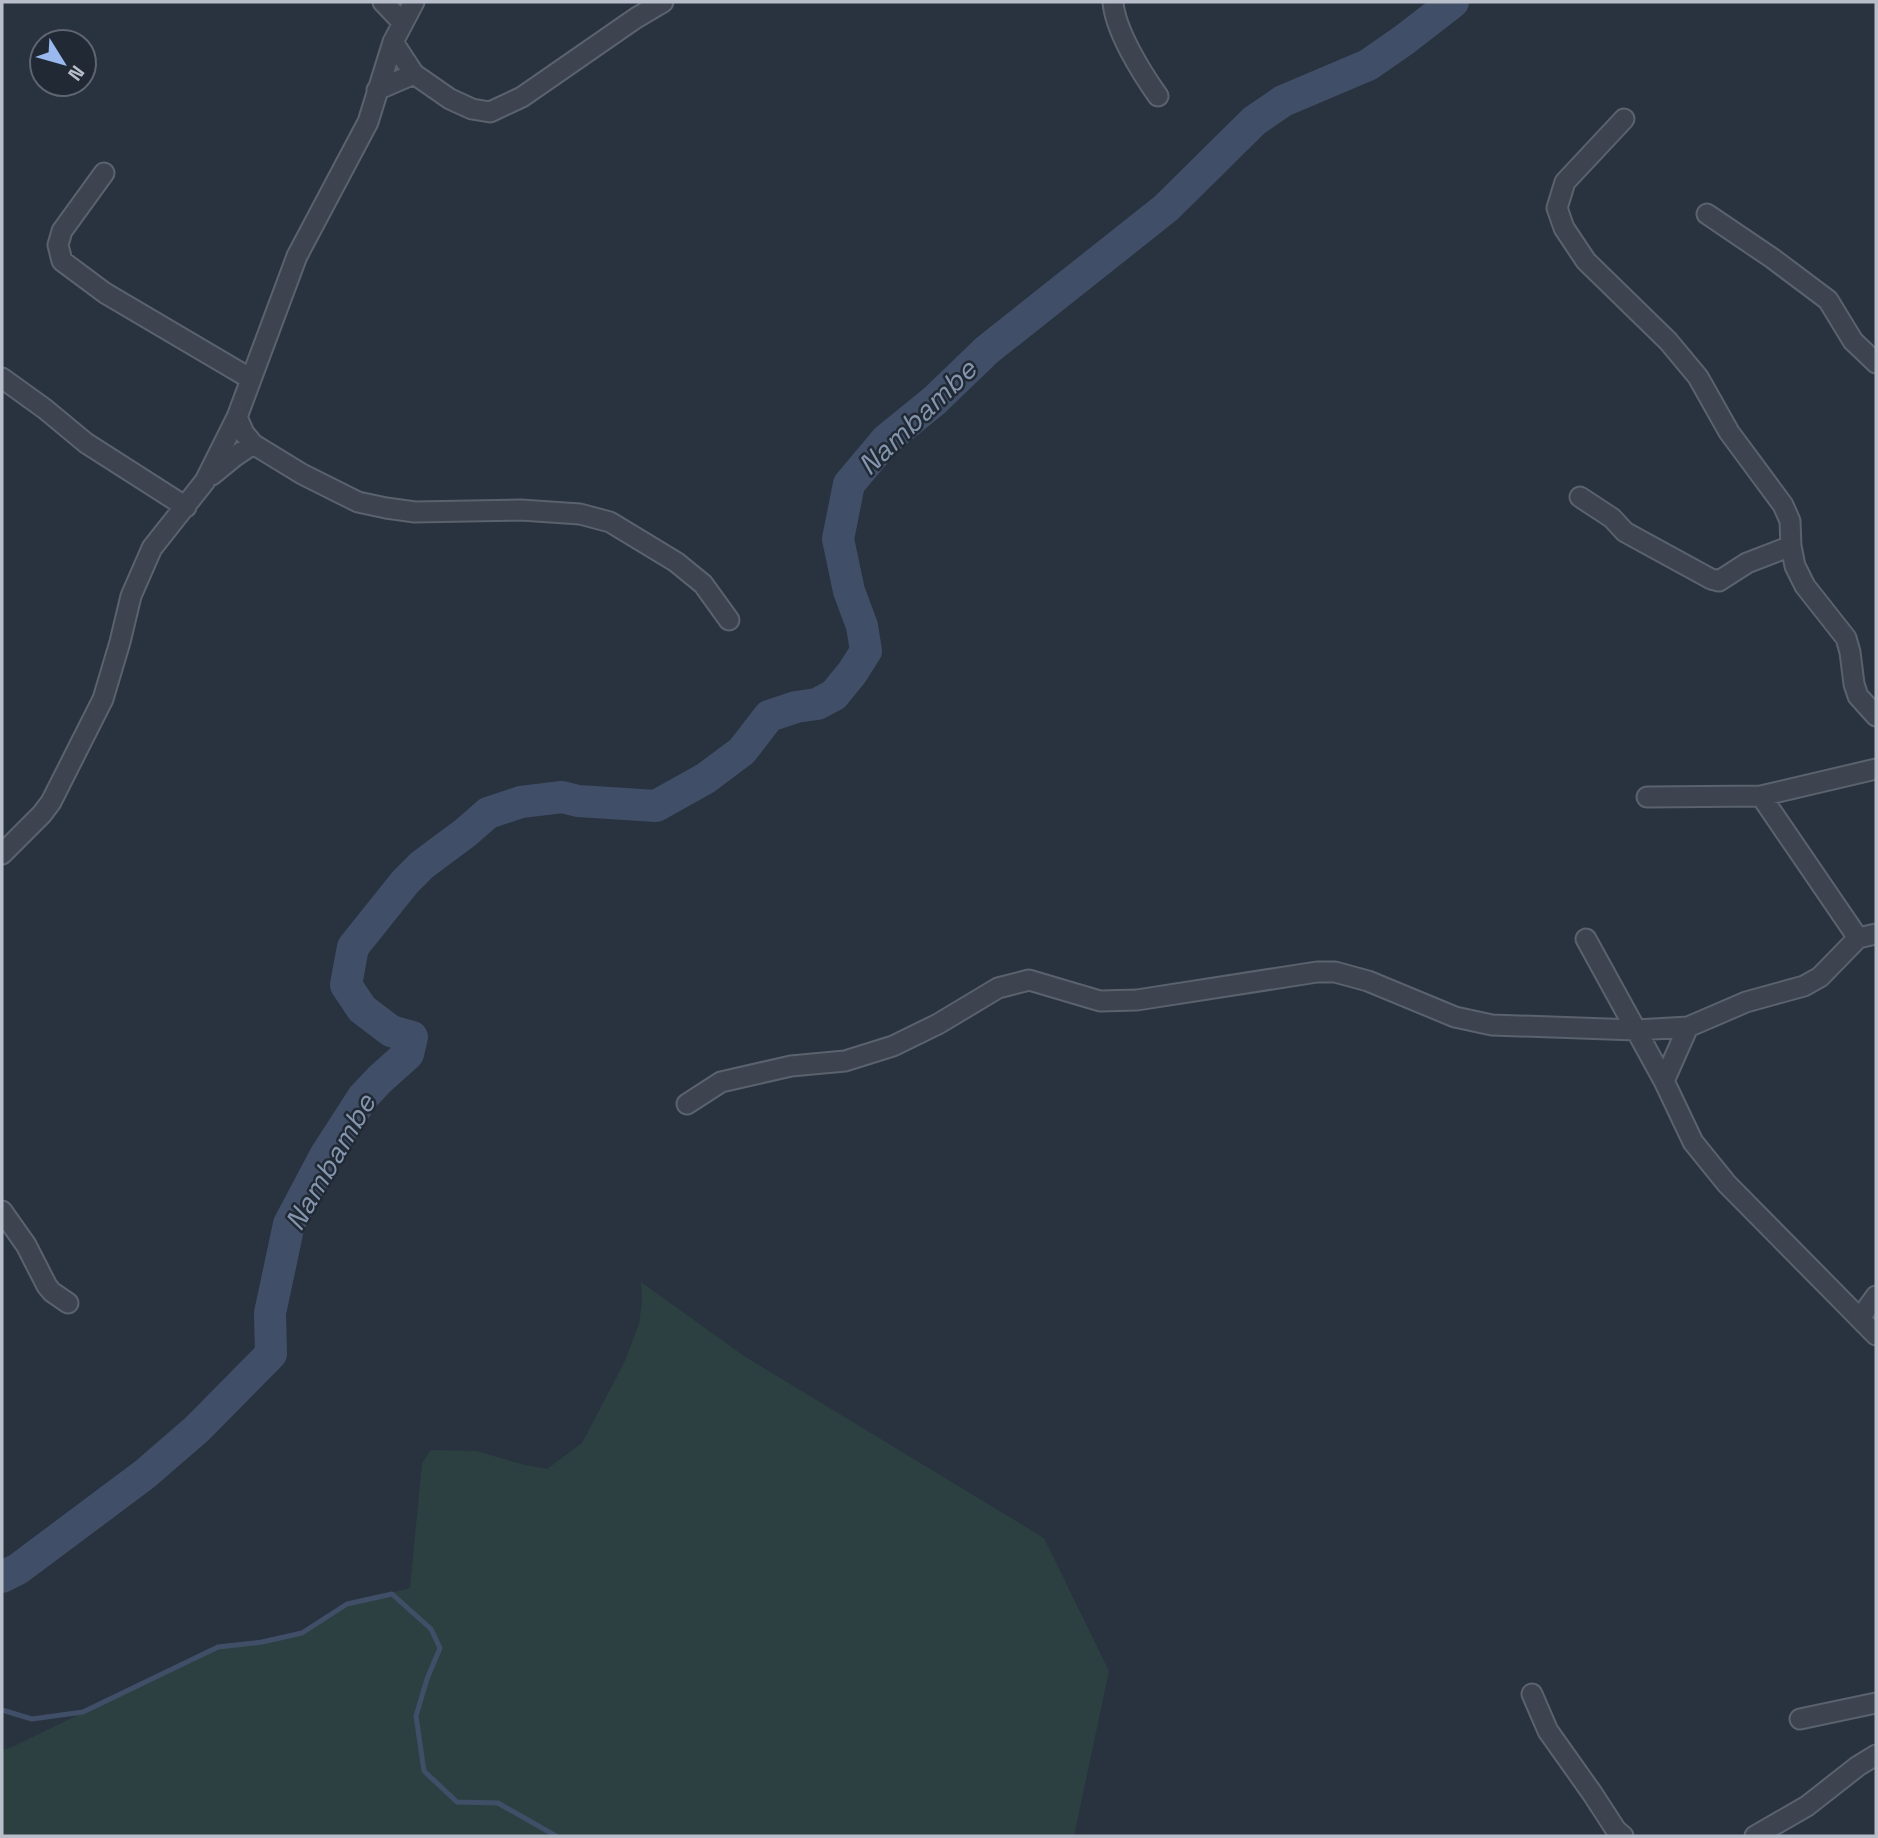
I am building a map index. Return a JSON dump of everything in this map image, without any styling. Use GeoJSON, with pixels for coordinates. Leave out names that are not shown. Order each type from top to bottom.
{"type":"FeatureCollection","features":[{"type":"Feature","properties":{"kind":"street"},"geometry":{"type":"LineString","coordinates":[[383,2],[402,22]]}},
{"type":"Feature","properties":{"kind":"street"},"geometry":{"type":"LineString","coordinates":[[2,853],[51,802],[103,699],[131,596],[152,548],[203,483],[237,417],[297,256],[368,122],[393,42],[414,2]]}},
{"type":"Feature","properties":{"kind":"street"},"geometry":{"type":"LineString","coordinates":[[393,42],[414,74],[450,99],[472,109],[490,112],[522,97],[663,2]]}},
{"type":"Feature","properties":{"kind":"street"},"geometry":{"type":"LineString","coordinates":[[1113,2],[1117,24],[1145,78],[1158,96]]}},
{"type":"Feature","properties":{"kind":"street"},"geometry":{"type":"LineString","coordinates":[[377,90],[414,74]]}},
{"type":"Feature","properties":{"kind":"street"},"geometry":{"type":"LineString","coordinates":[[1624,119],[1565,182],[1558,208],[1563,228],[1586,261],[1668,341],[1698,377],[1729,432],[1783,505],[1790,521],[1795,566],[1805,586],[1846,638],[1858,696],[1876,716]]}},
{"type":"Feature","properties":{"kind":"street"},"geometry":{"type":"LineString","coordinates":[[104,173],[62,231],[58,245],[62,261],[106,293],[251,379]]}},
{"type":"Feature","properties":{"kind":"street"},"geometry":{"type":"LineString","coordinates":[[1707,214],[1828,300],[1853,341],[1876,363]]}},
{"type":"Feature","properties":{"kind":"street"},"geometry":{"type":"LineString","coordinates":[[2,378],[86,443],[186,507]]}},
{"type":"Feature","properties":{"kind":"street"},"geometry":{"type":"LineString","coordinates":[[237,417],[244,433],[253,443],[302,474],[358,502],[415,512],[521,510],[580,514],[610,522],[676,562],[703,584],[729,620]]}},
{"type":"Feature","properties":{"kind":"street"},"geometry":{"type":"LineString","coordinates":[[160,490],[182,489],[203,483],[253,443]]}},
{"type":"Feature","properties":{"kind":"street"},"geometry":{"type":"LineString","coordinates":[[1580,497],[1612,518],[1625,532],[1719,581],[1747,563],[1791,546]]}},
{"type":"Feature","properties":{"kind":"street"},"geometry":{"type":"LineString","coordinates":[[1647,797],[1761,796],[1876,769]]}},
{"type":"Feature","properties":{"kind":"street"},"geometry":{"type":"LineString","coordinates":[[687,1104],[721,1082],[791,1066],[845,1061],[893,1046],[938,1024],[998,988],[1028,979],[1100,1001],[1136,1000],[1317,972],[1335,972],[1368,981],[1455,1017],[1492,1025],[1636,1030],[1688,1027],[1746,1002],[1804,986],[1820,977],[1867,936],[1761,796]]}},
{"type":"Feature","properties":{"kind":"street"},"geometry":{"type":"LineString","coordinates":[[1586,939],[1664,1081],[1693,1142],[1727,1184],[1876,1335]]}},
{"type":"Feature","properties":{"kind":"street"},"geometry":{"type":"LineString","coordinates":[[1664,1081],[1688,1027]]}},
{"type":"Feature","properties":{"kind":"street"},"geometry":{"type":"LineString","coordinates":[[2,1211],[26,1245],[47,1286],[68,1303]]}},
{"type":"Feature","properties":{"kind":"street"},"geometry":{"type":"LineString","coordinates":[[1860,1318],[1876,1296]]}},
{"type":"Feature","properties":{"kind":"street"},"geometry":{"type":"LineString","coordinates":[[1532,1694],[1548,1731],[1616,1830],[1623,1836]]}},
{"type":"Feature","properties":{"kind":"street"},"geometry":{"type":"LineString","coordinates":[[1800,1719],[1876,1703]]}},
{"type":"Feature","properties":{"kind":"street"},"geometry":{"type":"LineString","coordinates":[[1755,1836],[1807,1806],[1876,1755]]}},
{"type":"Feature","properties":{"kind":"green space"},"geometry":{"type":"Polygon","coordinates":[[[641,1282],[744,1356],[1044,1538],[1109,1671],[1074,1836],[2,1836],[2,1750],[218,1647],[262,1642],[302,1633],[347,1604],[410,1588],[422,1463],[431,1450],[476,1451],[547,1469],[582,1443],[625,1361],[639,1324],[641,1282]]]}},
{"type":"Feature","properties":{"kind":"waterway","name":"Nambambe"},"geometry":{"type":"LineString","coordinates":[[2,1577],[18,1569],[145,1474],[197,1429],[271,1354],[270,1313],[289,1224],[325,1156],[363,1097],[408,1054],[412,1037],[391,1031],[362,1009],[346,985],[353,947],[405,882],[422,865],[488,813],[521,802],[562,797],[578,801],[656,806],[706,778],[742,751],[769,716],[796,707],[817,704],[834,695],[866,651],[862,626],[849,591],[838,539],[849,484],[886,440],[934,401],[987,350],[1166,208],[1254,121],[1283,101],[1368,65],[1453,2]]}},
{"type":"Feature","properties":{"kind":"waterway"},"geometry":{"type":"LineString","coordinates":[[2,1710],[32,1719],[83,1712],[218,1647],[262,1642],[302,1633],[347,1604],[392,1594],[431,1629],[440,1648],[416,1716],[424,1771],[457,1802],[498,1803],[556,1836]]}}]}
